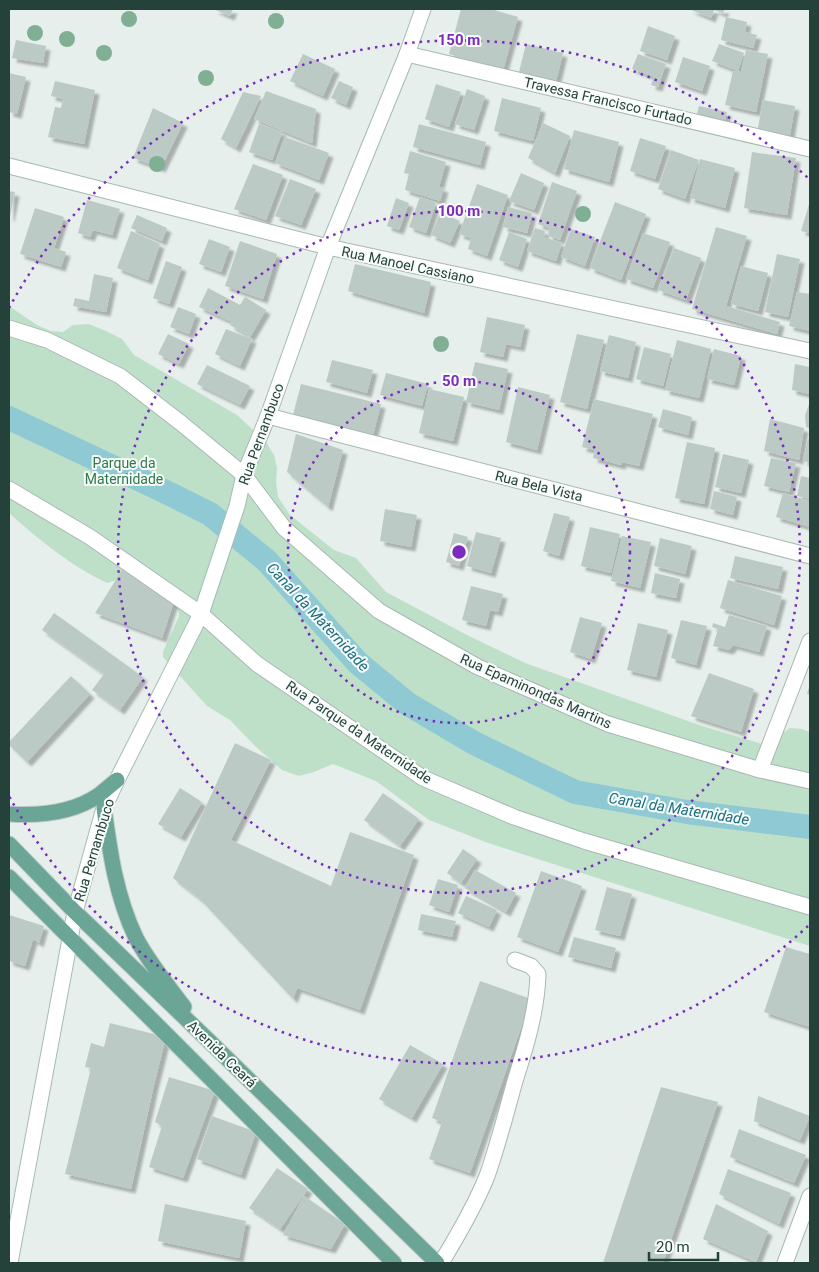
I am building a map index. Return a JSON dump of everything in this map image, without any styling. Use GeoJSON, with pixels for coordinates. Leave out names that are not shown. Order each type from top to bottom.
{"type":"FeatureCollection","features":[{"type":"Feature","properties":{"kind":"main road"},"geometry":{"type":"LineString","coordinates":[[9,814],[31,815],[75,808],[98,796],[117,780]]}},
{"type":"Feature","properties":{"kind":"main road"},"geometry":{"type":"LineString","coordinates":[[104,808],[112,866],[123,904],[137,938],[207,1039]]}},
{"type":"Feature","properties":{"kind":"main road","name":"Avenida Ceará"},"geometry":{"type":"LineString","coordinates":[[9,844],[75,912],[437,1263]]}},
{"type":"Feature","properties":{"kind":"main road","name":"Avenida Ceará"},"geometry":{"type":"LineString","coordinates":[[9,877],[394,1263]]}},
{"type":"Feature","properties":{"kind":"street","name":"Rua Pernambuco"},"geometry":{"type":"LineString","coordinates":[[70,939],[75,912],[104,808],[201,614],[238,506],[244,475],[268,416],[328,248],[407,54],[423,9]]}},
{"type":"Feature","properties":{"kind":"street","name":"Travessa Francisco Furtado"},"geometry":{"type":"LineString","coordinates":[[407,54],[810,149]]}},
{"type":"Feature","properties":{"kind":"street","name":"Rua Manoel Cassiano"},"geometry":{"type":"LineString","coordinates":[[9,166],[328,248],[810,351]]}},
{"type":"Feature","properties":{"kind":"street","name":"Rua Epaminondas Martins"},"geometry":{"type":"LineString","coordinates":[[9,328],[47,340],[120,376],[244,475],[284,528],[380,611],[478,667],[608,724],[760,770],[810,781]]}},
{"type":"Feature","properties":{"kind":"street","name":"Rua Bela Vista"},"geometry":{"type":"LineString","coordinates":[[268,416],[810,556]]}},
{"type":"Feature","properties":{"kind":"street","name":"Rua Parque da Maternidade"},"geometry":{"type":"LineString","coordinates":[[9,489],[90,537],[201,614],[257,664],[424,778],[514,817],[584,841],[810,907]]}},
{"type":"Feature","properties":{"kind":"street"},"geometry":{"type":"LineString","coordinates":[[760,770],[810,641]]}},
{"type":"Feature","properties":{"kind":"street"},"geometry":{"type":"LineString","coordinates":[[10,1263],[70,939]]}},
{"type":"Feature","properties":{"kind":"street"},"geometry":{"type":"LineString","coordinates":[[442,1263],[474,1206],[486,1177],[528,1037],[534,1009],[538,974],[531,966],[515,960]]}},
{"type":"Feature","properties":{"kind":"street"},"geometry":{"type":"LineString","coordinates":[[785,1263],[810,1196]]}},
{"type":"Feature","properties":{"kind":"green space","name":"Parque da Maternidade"},"geometry":{"type":"Polygon","coordinates":[[[9,306],[37,325],[51,331],[63,332],[73,325],[89,324],[106,331],[122,339],[134,355],[237,415],[266,442],[274,455],[277,468],[278,497],[290,515],[334,550],[356,558],[386,592],[525,663],[702,726],[766,745],[790,728],[810,732],[810,946],[488,843],[429,820],[376,781],[333,764],[299,776],[282,770],[230,720],[207,706],[163,657],[163,652],[179,616],[179,612],[174,606],[132,580],[120,579],[107,583],[81,569],[56,552],[9,513],[9,306]]]}},
{"type":"Feature","properties":{"kind":"building"},"geometry":{"type":"Polygon","coordinates":[[[213,9],[233,9],[230,16],[213,9]]]}},
{"type":"Feature","properties":{"kind":"building"},"geometry":{"type":"Polygon","coordinates":[[[461,9],[491,9],[518,17],[503,70],[449,54],[461,9]]]}},
{"type":"Feature","properties":{"kind":"building"},"geometry":{"type":"Polygon","coordinates":[[[689,9],[725,9],[723,13],[714,10],[711,18],[689,9]]]}},
{"type":"Feature","properties":{"kind":"building"},"geometry":{"type":"Polygon","coordinates":[[[726,17],[747,22],[745,32],[757,35],[753,48],[721,40],[726,17]]]}},
{"type":"Feature","properties":{"kind":"building"},"geometry":{"type":"Polygon","coordinates":[[[648,26],[675,36],[667,60],[640,51],[648,26]]]}},
{"type":"Feature","properties":{"kind":"building"},"geometry":{"type":"Polygon","coordinates":[[[16,40],[46,46],[43,63],[12,58],[16,40]]]}},
{"type":"Feature","properties":{"kind":"building"},"geometry":{"type":"Polygon","coordinates":[[[526,44],[563,53],[556,81],[519,72],[526,44]]]}},
{"type":"Feature","properties":{"kind":"building"},"geometry":{"type":"Polygon","coordinates":[[[719,44],[744,53],[738,71],[712,61],[719,44]]]}},
{"type":"Feature","properties":{"kind":"building"},"geometry":{"type":"Polygon","coordinates":[[[746,50],[768,54],[756,112],[725,105],[733,71],[741,72],[746,50]]]}},
{"type":"Feature","properties":{"kind":"building"},"geometry":{"type":"Polygon","coordinates":[[[303,54],[335,69],[323,96],[290,81],[303,54]]]}},
{"type":"Feature","properties":{"kind":"building"},"geometry":{"type":"Polygon","coordinates":[[[638,54],[666,64],[658,87],[651,85],[654,77],[632,69],[638,54]]]}},
{"type":"Feature","properties":{"kind":"building"},"geometry":{"type":"Polygon","coordinates":[[[683,57],[710,66],[702,91],[675,82],[683,57]]]}},
{"type":"Feature","properties":{"kind":"building"},"geometry":{"type":"Polygon","coordinates":[[[9,73],[26,77],[17,114],[9,112],[9,73]]]}},
{"type":"Feature","properties":{"kind":"building"},"geometry":{"type":"Polygon","coordinates":[[[55,81],[95,90],[84,144],[48,137],[55,107],[61,108],[63,99],[51,96],[55,81]]]}},
{"type":"Feature","properties":{"kind":"building"},"geometry":{"type":"Polygon","coordinates":[[[339,81],[353,87],[346,105],[331,98],[339,81]]]}},
{"type":"Feature","properties":{"kind":"building"},"geometry":{"type":"Polygon","coordinates":[[[436,84],[461,92],[449,127],[425,119],[436,84]]]}},
{"type":"Feature","properties":{"kind":"building"},"geometry":{"type":"Polygon","coordinates":[[[467,89],[485,96],[474,130],[455,124],[467,89]]]}},
{"type":"Feature","properties":{"kind":"building"},"geometry":{"type":"Polygon","coordinates":[[[266,91],[316,109],[312,143],[254,119],[266,91]]]}},
{"type":"Feature","properties":{"kind":"building"},"geometry":{"type":"Polygon","coordinates":[[[243,92],[261,96],[236,148],[221,139],[243,92]]]}},
{"type":"Feature","properties":{"kind":"building"},"geometry":{"type":"Polygon","coordinates":[[[502,98],[541,108],[533,141],[494,131],[502,98]]]}},
{"type":"Feature","properties":{"kind":"building"},"geometry":{"type":"Polygon","coordinates":[[[763,100],[795,106],[789,140],[757,133],[763,100]]]}},
{"type":"Feature","properties":{"kind":"building"},"geometry":{"type":"Polygon","coordinates":[[[699,106],[727,112],[724,124],[696,118],[699,106]]]}},
{"type":"Feature","properties":{"kind":"building"},"geometry":{"type":"Polygon","coordinates":[[[153,108],[183,123],[161,168],[133,158],[153,108]]]}},
{"type":"Feature","properties":{"kind":"building"},"geometry":{"type":"Polygon","coordinates":[[[543,123],[570,136],[555,173],[528,158],[543,123]]]}},
{"type":"Feature","properties":{"kind":"building"},"geometry":{"type":"Polygon","coordinates":[[[259,124],[282,132],[272,160],[249,152],[259,124]]]}},
{"type":"Feature","properties":{"kind":"building"},"geometry":{"type":"Polygon","coordinates":[[[419,124],[486,142],[480,165],[413,147],[419,124]]]}},
{"type":"Feature","properties":{"kind":"building"},"geometry":{"type":"Polygon","coordinates":[[[574,130],[619,142],[609,182],[564,169],[574,130]]]}},
{"type":"Feature","properties":{"kind":"building"},"geometry":{"type":"Polygon","coordinates":[[[285,137],[329,153],[319,180],[275,163],[285,137]]]}},
{"type":"Feature","properties":{"kind":"building"},"geometry":{"type":"Polygon","coordinates":[[[640,138],[666,146],[655,179],[630,171],[640,138]]]}},
{"type":"Feature","properties":{"kind":"building"},"geometry":{"type":"Polygon","coordinates":[[[671,150],[699,160],[685,199],[658,189],[671,150]]]}},
{"type":"Feature","properties":{"kind":"building"},"geometry":{"type":"Polygon","coordinates":[[[410,151],[446,162],[439,187],[444,188],[440,201],[405,190],[409,174],[404,173],[410,151]]]}},
{"type":"Feature","properties":{"kind":"building"},"geometry":{"type":"Polygon","coordinates":[[[752,152],[796,158],[787,215],[744,208],[752,152]]]}},
{"type":"Feature","properties":{"kind":"building"},"geometry":{"type":"Polygon","coordinates":[[[700,159],[735,168],[725,208],[690,198],[700,159]]]}},
{"type":"Feature","properties":{"kind":"building"},"geometry":{"type":"Polygon","coordinates":[[[253,164],[283,175],[266,220],[234,209],[253,164]]]}},
{"type":"Feature","properties":{"kind":"building"},"geometry":{"type":"Polygon","coordinates":[[[521,173],[544,183],[534,210],[509,201],[521,173]]]}},
{"type":"Feature","properties":{"kind":"building"},"geometry":{"type":"Polygon","coordinates":[[[290,179],[316,189],[301,225],[275,216],[290,179]]]}},
{"type":"Feature","properties":{"kind":"building"},"geometry":{"type":"Polygon","coordinates":[[[552,182],[577,191],[560,240],[548,236],[549,228],[538,224],[552,182]]]}},
{"type":"Feature","properties":{"kind":"building"},"geometry":{"type":"Polygon","coordinates":[[[477,184],[508,195],[487,256],[468,249],[471,238],[459,234],[477,184]]]}},
{"type":"Feature","properties":{"kind":"building"},"geometry":{"type":"Polygon","coordinates":[[[9,191],[15,192],[10,217],[9,217],[9,191]]]}},
{"type":"Feature","properties":{"kind":"building"},"geometry":{"type":"Polygon","coordinates":[[[420,197],[436,203],[426,233],[409,227],[420,197]]]}},
{"type":"Feature","properties":{"kind":"building"},"geometry":{"type":"Polygon","coordinates":[[[396,198],[409,203],[399,230],[387,226],[396,198]]]}},
{"type":"Feature","properties":{"kind":"building"},"geometry":{"type":"Polygon","coordinates":[[[87,200],[120,209],[112,235],[93,230],[90,237],[78,233],[87,200]]]}},
{"type":"Feature","properties":{"kind":"building"},"geometry":{"type":"Polygon","coordinates":[[[810,201],[810,233],[801,231],[810,201]]]}},
{"type":"Feature","properties":{"kind":"building"},"geometry":{"type":"Polygon","coordinates":[[[615,202],[646,214],[621,280],[590,268],[615,202]]]}},
{"type":"Feature","properties":{"kind":"building"},"geometry":{"type":"Polygon","coordinates":[[[508,207],[532,213],[527,233],[503,227],[508,207]]]}},
{"type":"Feature","properties":{"kind":"building"},"geometry":{"type":"Polygon","coordinates":[[[35,208],[64,217],[54,248],[66,252],[61,267],[20,254],[35,208]]]}},
{"type":"Feature","properties":{"kind":"building"},"geometry":{"type":"Polygon","coordinates":[[[440,213],[460,221],[450,243],[431,235],[440,213]]]}},
{"type":"Feature","properties":{"kind":"building"},"geometry":{"type":"Polygon","coordinates":[[[137,215],[167,228],[162,241],[131,228],[137,215]]]}},
{"type":"Feature","properties":{"kind":"building"},"geometry":{"type":"Polygon","coordinates":[[[716,227],[747,236],[726,306],[780,322],[777,334],[692,309],[716,227]]]}},
{"type":"Feature","properties":{"kind":"building"},"geometry":{"type":"Polygon","coordinates":[[[535,228],[545,231],[544,237],[562,243],[556,261],[527,251],[535,228]]]}},
{"type":"Feature","properties":{"kind":"building"},"geometry":{"type":"Polygon","coordinates":[[[571,229],[595,237],[585,266],[561,257],[571,229]]]}},
{"type":"Feature","properties":{"kind":"building"},"geometry":{"type":"Polygon","coordinates":[[[131,231],[160,244],[148,280],[117,268],[131,231]]]}},
{"type":"Feature","properties":{"kind":"building"},"geometry":{"type":"Polygon","coordinates":[[[509,232],[527,239],[518,267],[499,260],[509,232]]]}},
{"type":"Feature","properties":{"kind":"building"},"geometry":{"type":"Polygon","coordinates":[[[643,233],[670,242],[653,288],[626,279],[643,233]]]}},
{"type":"Feature","properties":{"kind":"building"},"geometry":{"type":"Polygon","coordinates":[[[209,239],[230,247],[221,272],[199,264],[209,239]]]}},
{"type":"Feature","properties":{"kind":"building"},"geometry":{"type":"Polygon","coordinates":[[[240,241],[277,254],[263,299],[225,286],[240,241]]]}},
{"type":"Feature","properties":{"kind":"building"},"geometry":{"type":"Polygon","coordinates":[[[674,248],[701,258],[686,300],[658,290],[674,248]]]}},
{"type":"Feature","properties":{"kind":"building"},"geometry":{"type":"Polygon","coordinates":[[[777,254],[800,259],[788,317],[765,312],[777,254]]]}},
{"type":"Feature","properties":{"kind":"building"},"geometry":{"type":"Polygon","coordinates":[[[166,261],[182,267],[169,304],[153,298],[166,261]]]}},
{"type":"Feature","properties":{"kind":"building"},"geometry":{"type":"Polygon","coordinates":[[[355,264],[431,282],[424,313],[348,291],[355,264]]]}},
{"type":"Feature","properties":{"kind":"building"},"geometry":{"type":"Polygon","coordinates":[[[741,266],[768,273],[758,311],[731,304],[741,266]]]}},
{"type":"Feature","properties":{"kind":"building"},"geometry":{"type":"Polygon","coordinates":[[[94,274],[113,278],[106,312],[73,306],[75,298],[89,301],[94,274]]]}},
{"type":"Feature","properties":{"kind":"building"},"geometry":{"type":"Polygon","coordinates":[[[208,288],[240,305],[245,297],[266,310],[250,337],[230,325],[232,322],[199,307],[208,288]]]}},
{"type":"Feature","properties":{"kind":"building"},"geometry":{"type":"Polygon","coordinates":[[[797,292],[810,294],[810,331],[789,326],[797,292]]]}},
{"type":"Feature","properties":{"kind":"building"},"geometry":{"type":"Polygon","coordinates":[[[178,307],[196,314],[189,334],[170,327],[178,307]]]}},
{"type":"Feature","properties":{"kind":"building"},"geometry":{"type":"Polygon","coordinates":[[[487,317],[525,325],[520,347],[506,344],[503,357],[480,352],[487,317]]]}},
{"type":"Feature","properties":{"kind":"building"},"geometry":{"type":"Polygon","coordinates":[[[226,329],[252,339],[240,366],[215,354],[226,329]]]}},
{"type":"Feature","properties":{"kind":"building"},"geometry":{"type":"Polygon","coordinates":[[[168,334],[189,344],[179,364],[158,354],[168,334]]]}},
{"type":"Feature","properties":{"kind":"building"},"geometry":{"type":"Polygon","coordinates":[[[577,334],[604,340],[587,409],[560,402],[577,334]]]}},
{"type":"Feature","properties":{"kind":"building"},"geometry":{"type":"Polygon","coordinates":[[[609,335],[636,342],[628,378],[600,371],[609,335]]]}},
{"type":"Feature","properties":{"kind":"building"},"geometry":{"type":"Polygon","coordinates":[[[677,340],[711,349],[699,398],[665,390],[677,340]]]}},
{"type":"Feature","properties":{"kind":"building"},"geometry":{"type":"Polygon","coordinates":[[[644,347],[671,354],[663,386],[636,379],[644,347]]]}},
{"type":"Feature","properties":{"kind":"building"},"geometry":{"type":"Polygon","coordinates":[[[714,349],[741,356],[734,385],[707,379],[714,349]]]}},
{"type":"Feature","properties":{"kind":"building"},"geometry":{"type":"Polygon","coordinates":[[[332,360],[373,370],[367,393],[326,382],[332,360]]]}},
{"type":"Feature","properties":{"kind":"building"},"geometry":{"type":"Polygon","coordinates":[[[475,362],[508,369],[499,410],[466,402],[475,362]]]}},
{"type":"Feature","properties":{"kind":"building"},"geometry":{"type":"Polygon","coordinates":[[[795,364],[810,367],[810,394],[792,390],[795,364]]]}},
{"type":"Feature","properties":{"kind":"building"},"geometry":{"type":"Polygon","coordinates":[[[207,365],[250,386],[240,405],[197,384],[207,365]]]}},
{"type":"Feature","properties":{"kind":"building"},"geometry":{"type":"Polygon","coordinates":[[[386,373],[428,384],[422,406],[380,395],[386,373]]]}},
{"type":"Feature","properties":{"kind":"building"},"geometry":{"type":"Polygon","coordinates":[[[301,384],[381,404],[373,435],[293,415],[301,384]]]}},
{"type":"Feature","properties":{"kind":"building"},"geometry":{"type":"Polygon","coordinates":[[[518,387],[550,395],[537,450],[506,442],[518,387]]]}},
{"type":"Feature","properties":{"kind":"building"},"geometry":{"type":"Polygon","coordinates":[[[429,389],[464,397],[453,441],[419,433],[429,389]]]}},
{"type":"Feature","properties":{"kind":"building"},"geometry":{"type":"Polygon","coordinates":[[[594,399],[653,414],[639,466],[622,462],[621,465],[593,458],[595,450],[582,447],[594,399]]]}},
{"type":"Feature","properties":{"kind":"building"},"geometry":{"type":"Polygon","coordinates":[[[810,402],[810,428],[806,427],[805,415],[810,402]]]}},
{"type":"Feature","properties":{"kind":"building"},"geometry":{"type":"Polygon","coordinates":[[[663,409],[692,417],[688,435],[658,427],[663,409]]]}},
{"type":"Feature","properties":{"kind":"building"},"geometry":{"type":"Polygon","coordinates":[[[770,419],[804,428],[799,460],[764,451],[770,419]]]}},
{"type":"Feature","properties":{"kind":"building"},"geometry":{"type":"Polygon","coordinates":[[[296,434],[343,450],[328,507],[287,472],[296,434]]]}},
{"type":"Feature","properties":{"kind":"building"},"geometry":{"type":"Polygon","coordinates":[[[808,439],[810,439],[810,463],[803,461],[808,439]]]}},
{"type":"Feature","properties":{"kind":"building"},"geometry":{"type":"Polygon","coordinates":[[[687,442],[715,448],[704,504],[675,498],[687,442]]]}},
{"type":"Feature","properties":{"kind":"building"},"geometry":{"type":"Polygon","coordinates":[[[723,454],[749,460],[741,493],[715,487],[723,454]]]}},
{"type":"Feature","properties":{"kind":"building"},"geometry":{"type":"Polygon","coordinates":[[[771,458],[796,463],[789,492],[764,486],[771,458]]]}},
{"type":"Feature","properties":{"kind":"building"},"geometry":{"type":"Polygon","coordinates":[[[801,476],[810,478],[810,499],[797,496],[801,476]]]}},
{"type":"Feature","properties":{"kind":"building"},"geometry":{"type":"Polygon","coordinates":[[[714,491],[737,497],[733,515],[710,509],[714,491]]]}},
{"type":"Feature","properties":{"kind":"building"},"geometry":{"type":"Polygon","coordinates":[[[783,493],[810,501],[810,527],[776,517],[783,493]]]}},
{"type":"Feature","properties":{"kind":"building"},"geometry":{"type":"Polygon","coordinates":[[[385,509],[417,515],[411,547],[380,541],[385,509]]]}},
{"type":"Feature","properties":{"kind":"building"},"geometry":{"type":"Polygon","coordinates":[[[554,513],[570,517],[559,556],[543,551],[554,513]]]}},
{"type":"Feature","properties":{"kind":"building"},"geometry":{"type":"Polygon","coordinates":[[[590,527],[620,534],[611,573],[581,566],[590,527]]]}},
{"type":"Feature","properties":{"kind":"building"},"geometry":{"type":"Polygon","coordinates":[[[476,532],[501,538],[491,573],[467,566],[476,532]]]}},
{"type":"Feature","properties":{"kind":"building"},"geometry":{"type":"Polygon","coordinates":[[[454,533],[468,537],[459,566],[446,562],[454,533]]]}},
{"type":"Feature","properties":{"kind":"building"},"geometry":{"type":"Polygon","coordinates":[[[622,536],[651,542],[640,588],[611,581],[622,536]]]}},
{"type":"Feature","properties":{"kind":"building"},"geometry":{"type":"Polygon","coordinates":[[[660,538],[692,546],[685,574],[654,566],[660,538]]]}},
{"type":"Feature","properties":{"kind":"building"},"geometry":{"type":"Polygon","coordinates":[[[735,556],[783,567],[778,589],[730,578],[735,556]]]}},
{"type":"Feature","properties":{"kind":"building"},"geometry":{"type":"Polygon","coordinates":[[[124,567],[174,601],[162,638],[95,613],[124,567]]]}},
{"type":"Feature","properties":{"kind":"building"},"geometry":{"type":"Polygon","coordinates":[[[655,573],[680,579],[676,598],[651,593],[655,573]]]}},
{"type":"Feature","properties":{"kind":"building"},"geometry":{"type":"Polygon","coordinates":[[[728,580],[782,596],[774,625],[720,608],[728,580]]]}},
{"type":"Feature","properties":{"kind":"building"},"geometry":{"type":"Polygon","coordinates":[[[471,586],[503,594],[498,612],[490,610],[486,626],[462,620],[471,586]]]}},
{"type":"Feature","properties":{"kind":"building"},"geometry":{"type":"Polygon","coordinates":[[[54,613],[143,677],[120,710],[92,690],[104,674],[42,630],[54,613]]]}},
{"type":"Feature","properties":{"kind":"building"},"geometry":{"type":"Polygon","coordinates":[[[729,615],[767,626],[759,652],[733,645],[729,650],[713,646],[718,629],[712,627],[713,623],[725,627],[729,615]]]}},
{"type":"Feature","properties":{"kind":"building"},"geometry":{"type":"Polygon","coordinates":[[[580,617],[602,623],[591,659],[570,652],[580,617]]]}},
{"type":"Feature","properties":{"kind":"building"},"geometry":{"type":"Polygon","coordinates":[[[681,620],[707,626],[696,665],[671,658],[681,620]]]}},
{"type":"Feature","properties":{"kind":"building"},"geometry":{"type":"Polygon","coordinates":[[[638,623],[668,630],[656,677],[627,670],[638,623]]]}},
{"type":"Feature","properties":{"kind":"building"},"geometry":{"type":"Polygon","coordinates":[[[709,673],[754,689],[741,732],[691,716],[709,673]]]}},
{"type":"Feature","properties":{"kind":"building"},"geometry":{"type":"Polygon","coordinates":[[[71,676],[90,694],[27,762],[9,745],[9,742],[71,676]]]}},
{"type":"Feature","properties":{"kind":"building"},"geometry":{"type":"Polygon","coordinates":[[[810,683],[810,695],[807,694],[810,683]]]}},
{"type":"Feature","properties":{"kind":"building"},"geometry":{"type":"Polygon","coordinates":[[[235,743],[271,760],[231,840],[331,886],[350,832],[414,855],[360,1010],[297,988],[293,999],[201,900],[173,878],[235,743]]]}},
{"type":"Feature","properties":{"kind":"building"},"geometry":{"type":"Polygon","coordinates":[[[180,788],[202,802],[181,837],[158,824],[180,788]]]}},
{"type":"Feature","properties":{"kind":"building"},"geometry":{"type":"Polygon","coordinates":[[[383,793],[419,819],[400,846],[364,820],[383,793]]]}},
{"type":"Feature","properties":{"kind":"building"},"geometry":{"type":"Polygon","coordinates":[[[463,849],[477,859],[461,883],[447,873],[463,849]]]}},
{"type":"Feature","properties":{"kind":"building"},"geometry":{"type":"Polygon","coordinates":[[[475,870],[516,893],[506,912],[465,888],[475,870]]]}},
{"type":"Feature","properties":{"kind":"building"},"geometry":{"type":"Polygon","coordinates":[[[541,871],[582,886],[558,952],[517,937],[541,871]]]}},
{"type":"Feature","properties":{"kind":"building"},"geometry":{"type":"Polygon","coordinates":[[[438,879],[458,885],[449,912],[429,905],[438,879]]]}},
{"type":"Feature","properties":{"kind":"building"},"geometry":{"type":"Polygon","coordinates":[[[607,887],[632,894],[620,936],[595,930],[607,887]]]}},
{"type":"Feature","properties":{"kind":"building"},"geometry":{"type":"Polygon","coordinates":[[[466,896],[497,910],[489,927],[458,913],[466,896]]]}},
{"type":"Feature","properties":{"kind":"building"},"geometry":{"type":"Polygon","coordinates":[[[421,914],[456,921],[452,937],[418,930],[421,914]]]}},
{"type":"Feature","properties":{"kind":"building"},"geometry":{"type":"Polygon","coordinates":[[[9,915],[44,926],[39,943],[33,939],[25,966],[9,961],[9,915]]]}},
{"type":"Feature","properties":{"kind":"building"},"geometry":{"type":"Polygon","coordinates":[[[574,937],[616,948],[611,968],[568,957],[574,937]]]}},
{"type":"Feature","properties":{"kind":"building"},"geometry":{"type":"Polygon","coordinates":[[[786,947],[810,954],[810,1027],[764,1012],[786,947]]]}},
{"type":"Feature","properties":{"kind":"building"},"geometry":{"type":"Polygon","coordinates":[[[480,981],[531,999],[470,1173],[429,1159],[442,1122],[432,1118],[480,981]]]}},
{"type":"Feature","properties":{"kind":"building"},"geometry":{"type":"Polygon","coordinates":[[[110,1023],[166,1037],[131,1189],[65,1174],[91,1068],[85,1067],[91,1043],[104,1047],[110,1023]]]}},
{"type":"Feature","properties":{"kind":"building"},"geometry":{"type":"Polygon","coordinates":[[[410,1045],[443,1064],[412,1118],[379,1099],[410,1045]]]}},
{"type":"Feature","properties":{"kind":"building"},"geometry":{"type":"Polygon","coordinates":[[[169,1077],[215,1091],[183,1178],[149,1167],[162,1126],[155,1122],[169,1077]]]}},
{"type":"Feature","properties":{"kind":"building"},"geometry":{"type":"Polygon","coordinates":[[[661,1087],[718,1102],[663,1263],[603,1263],[661,1087]]]}},
{"type":"Feature","properties":{"kind":"building"},"geometry":{"type":"Polygon","coordinates":[[[758,1096],[810,1116],[800,1140],[754,1121],[758,1096]]]}},
{"type":"Feature","properties":{"kind":"building"},"geometry":{"type":"Polygon","coordinates":[[[212,1116],[256,1132],[241,1175],[197,1159],[212,1116]]]}},
{"type":"Feature","properties":{"kind":"building"},"geometry":{"type":"Polygon","coordinates":[[[739,1129],[806,1155],[794,1183],[730,1157],[739,1129]]]}},
{"type":"Feature","properties":{"kind":"building"},"geometry":{"type":"Polygon","coordinates":[[[277,1168],[308,1189],[280,1229],[249,1208],[277,1168]]]}},
{"type":"Feature","properties":{"kind":"building"},"geometry":{"type":"Polygon","coordinates":[[[728,1169],[791,1193],[779,1224],[719,1194],[728,1169]]]}},
{"type":"Feature","properties":{"kind":"building"},"geometry":{"type":"Polygon","coordinates":[[[304,1196],[345,1224],[331,1249],[283,1235],[304,1196]]]}},
{"type":"Feature","properties":{"kind":"building"},"geometry":{"type":"Polygon","coordinates":[[[165,1204],[246,1221],[239,1258],[158,1241],[165,1204]]]}},
{"type":"Feature","properties":{"kind":"building"},"geometry":{"type":"Polygon","coordinates":[[[716,1204],[768,1231],[756,1262],[703,1239],[716,1204]]]}},
{"type":"Feature","properties":{"kind":"waterway","name":"Canal da Maternidade"},"geometry":{"type":"LineString","coordinates":[[9,418],[210,514],[267,561],[358,663],[408,704],[474,743],[575,792],[687,812],[810,827]]}}]}
